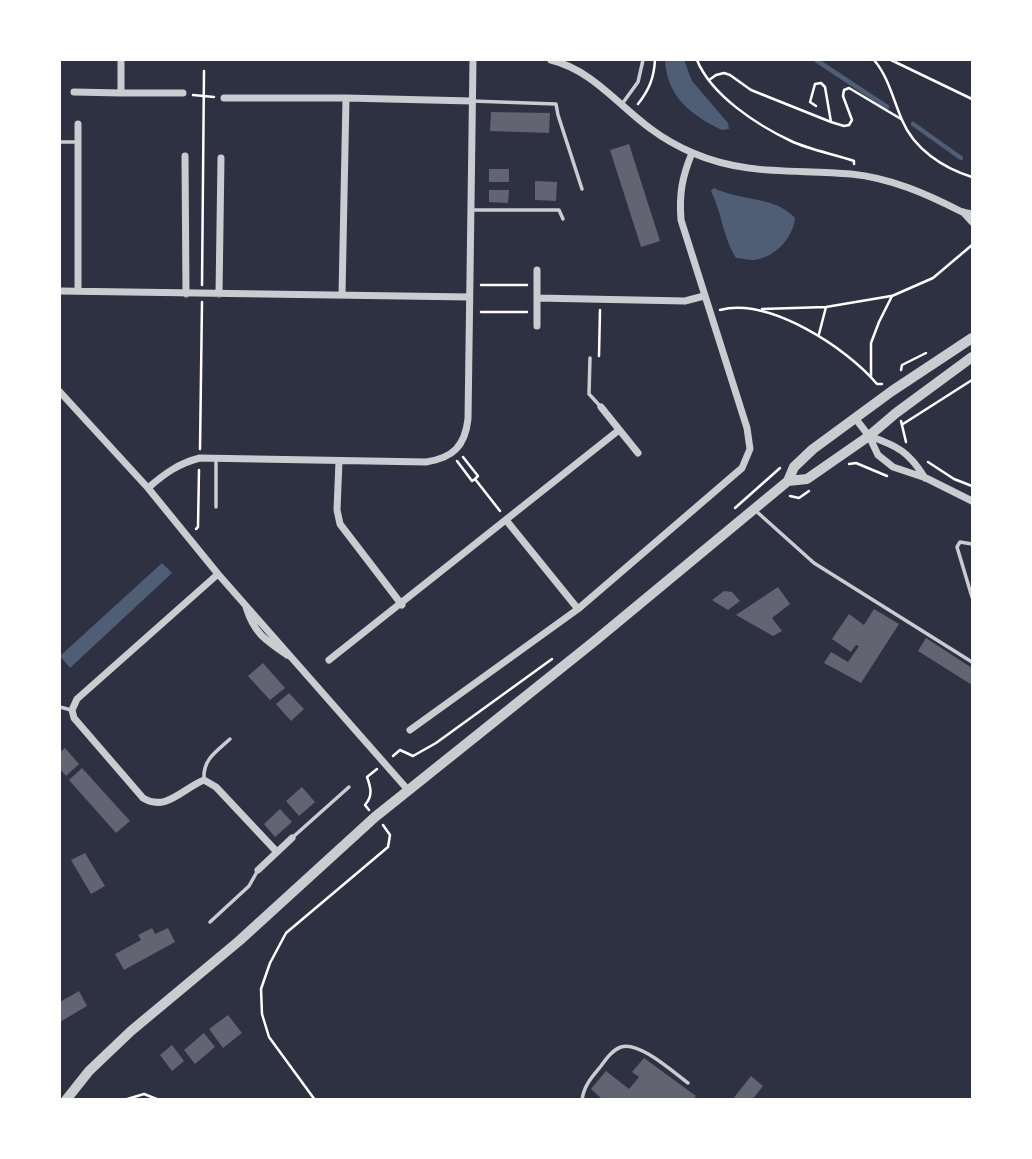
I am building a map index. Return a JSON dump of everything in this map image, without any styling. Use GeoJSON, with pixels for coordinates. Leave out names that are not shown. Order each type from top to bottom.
{"type":"FeatureCollection","features":[{"type":"Feature","properties":{"kind":"street"},"geometry":{"type":"LineString","coordinates":[[121,60],[121,93]]}},
{"type":"Feature","properties":{"kind":"street"},"geometry":{"type":"LineString","coordinates":[[148,488],[183,462],[200,458],[426,462],[441,460],[455,452],[467,434],[468,419],[473,60]]}},
{"type":"Feature","properties":{"kind":"street"},"geometry":{"type":"LineString","coordinates":[[555,60],[595,81],[651,130],[692,153],[747,169],[853,174],[898,184],[972,214]]}},
{"type":"Feature","properties":{"kind":"street"},"geometry":{"type":"LineString","coordinates":[[74,92],[183,93]]}},
{"type":"Feature","properties":{"kind":"street"},"geometry":{"type":"LineString","coordinates":[[225,98],[472,101]]}},
{"type":"Feature","properties":{"kind":"street"},"geometry":{"type":"LineString","coordinates":[[342,295],[346,98]]}},
{"type":"Feature","properties":{"kind":"street"},"geometry":{"type":"LineString","coordinates":[[78,124],[78,291]]}},
{"type":"Feature","properties":{"kind":"street"},"geometry":{"type":"LineString","coordinates":[[410,730],[578,609],[743,468],[750,449],[747,428],[681,220],[682,176],[692,153]]}},
{"type":"Feature","properties":{"kind":"street"},"geometry":{"type":"LineString","coordinates":[[185,156],[186,294]]}},
{"type":"Feature","properties":{"kind":"street"},"geometry":{"type":"LineString","coordinates":[[219,294],[221,158]]}},
{"type":"Feature","properties":{"kind":"street"},"geometry":{"type":"LineString","coordinates":[[962,212],[972,222]]}},
{"type":"Feature","properties":{"kind":"street"},"geometry":{"type":"LineString","coordinates":[[537,270],[537,326]]}},
{"type":"Feature","properties":{"kind":"street"},"geometry":{"type":"LineString","coordinates":[[60,292],[469,297]]}},
{"type":"Feature","properties":{"kind":"street"},"geometry":{"type":"LineString","coordinates":[[537,298],[685,301],[704,296]]}},
{"type":"Feature","properties":{"kind":"street"},"geometry":{"type":"LineString","coordinates":[[66,1100],[89,1071],[131,1031],[239,941],[375,817],[755,509],[788,481],[794,467],[813,449],[972,338]]}},
{"type":"Feature","properties":{"kind":"street"},"geometry":{"type":"LineString","coordinates":[[788,481],[807,479],[869,436],[972,357]]}},
{"type":"Feature","properties":{"kind":"street"},"geometry":{"type":"LineString","coordinates":[[60,393],[148,488],[244,604],[257,632],[296,661],[408,790]]}},
{"type":"Feature","properties":{"kind":"street"},"geometry":{"type":"LineString","coordinates":[[601,407],[638,453]]}},
{"type":"Feature","properties":{"kind":"street"},"geometry":{"type":"LineString","coordinates":[[855,418],[869,436],[878,455],[893,467],[926,478],[972,500]]}},
{"type":"Feature","properties":{"kind":"street"},"geometry":{"type":"LineString","coordinates":[[329,660],[402,605],[619,430]]}},
{"type":"Feature","properties":{"kind":"street"},"geometry":{"type":"LineString","coordinates":[[869,436],[896,445],[914,459],[926,478]]}},
{"type":"Feature","properties":{"kind":"street"},"geometry":{"type":"LineString","coordinates":[[339,461],[337,510],[340,524],[402,605]]}},
{"type":"Feature","properties":{"kind":"street"},"geometry":{"type":"LineString","coordinates":[[506,520],[578,609]]}},
{"type":"Feature","properties":{"kind":"street"},"geometry":{"type":"LineString","coordinates":[[218,574],[77,699],[72,710],[74,718],[144,799],[153,804],[165,803],[204,780],[216,787],[276,852]]}},
{"type":"Feature","properties":{"kind":"street"},"geometry":{"type":"LineString","coordinates":[[258,870],[292,838]]}},
{"type":"Feature","properties":{"kind":"lane"},"geometry":{"type":"LineString","coordinates":[[622,104],[638,82],[643,60]]}},
{"type":"Feature","properties":{"kind":"lane"},"geometry":{"type":"LineString","coordinates":[[472,101],[556,104],[582,189]]}},
{"type":"Feature","properties":{"kind":"lane"},"geometry":{"type":"LineString","coordinates":[[60,142],[78,142]]}},
{"type":"Feature","properties":{"kind":"lane"},"geometry":{"type":"LineString","coordinates":[[471,210],[559,210],[563,219]]}},
{"type":"Feature","properties":{"kind":"lane"},"geometry":{"type":"LineString","coordinates":[[590,358],[589,394],[601,407]]}},
{"type":"Feature","properties":{"kind":"lane"},"geometry":{"type":"LineString","coordinates":[[216,459],[216,507]]}},
{"type":"Feature","properties":{"kind":"lane"},"geometry":{"type":"LineString","coordinates":[[755,509],[814,563],[972,662]]}},
{"type":"Feature","properties":{"kind":"lane"},"geometry":{"type":"LineString","coordinates":[[972,544],[960,542],[957,547],[972,597]]}},
{"type":"Feature","properties":{"kind":"lane"},"geometry":{"type":"LineString","coordinates":[[60,707],[72,710]]}},
{"type":"Feature","properties":{"kind":"lane"},"geometry":{"type":"LineString","coordinates":[[204,780],[203,768],[206,761],[230,739]]}},
{"type":"Feature","properties":{"kind":"lane"},"geometry":{"type":"LineString","coordinates":[[292,838],[349,787]]}},
{"type":"Feature","properties":{"kind":"lane"},"geometry":{"type":"LineString","coordinates":[[210,922],[249,886],[258,870]]}},
{"type":"Feature","properties":{"kind":"lane"},"geometry":{"type":"LineString","coordinates":[[582,1100],[584,1088],[609,1055],[621,1047],[646,1052],[688,1083]]}},
{"type":"Feature","properties":{"kind":"path"},"geometry":{"type":"LineString","coordinates":[[632,113],[649,90],[655,60]]}},
{"type":"Feature","properties":{"kind":"path"},"geometry":{"type":"LineString","coordinates":[[697,60],[709,80],[741,113],[792,142],[854,161],[853,174]]}},
{"type":"Feature","properties":{"kind":"path"},"geometry":{"type":"LineString","coordinates":[[874,60],[889,86],[901,119],[916,141],[932,159],[972,177]]}},
{"type":"Feature","properties":{"kind":"path"},"geometry":{"type":"LineString","coordinates":[[891,60],[972,100]]}},
{"type":"Feature","properties":{"kind":"path"},"geometry":{"type":"LineString","coordinates":[[188,537],[198,527],[204,71]]}},
{"type":"Feature","properties":{"kind":"path"},"geometry":{"type":"LineString","coordinates":[[709,80],[724,73],[730,75],[751,90],[791,108],[844,126],[849,125],[852,120],[843,96],[844,90],[849,88],[901,119]]}},
{"type":"Feature","properties":{"kind":"path"},"geometry":{"type":"LineString","coordinates":[[816,106],[810,102],[815,84],[821,83],[825,87],[831,122]]}},
{"type":"Feature","properties":{"kind":"path"},"geometry":{"type":"LineString","coordinates":[[183,93],[225,98]]}},
{"type":"Feature","properties":{"kind":"path"},"geometry":{"type":"LineString","coordinates":[[710,313],[725,309],[826,307],[892,296],[933,278],[972,246]]}},
{"type":"Feature","properties":{"kind":"path"},"geometry":{"type":"LineString","coordinates":[[469,285],[537,285]]}},
{"type":"Feature","properties":{"kind":"path"},"geometry":{"type":"LineString","coordinates":[[871,377],[871,343],[892,296]]}},
{"type":"Feature","properties":{"kind":"path"},"geometry":{"type":"LineString","coordinates":[[590,358],[598,358],[600,300]]}},
{"type":"Feature","properties":{"kind":"path"},"geometry":{"type":"LineString","coordinates":[[819,335],[826,307]]}},
{"type":"Feature","properties":{"kind":"path"},"geometry":{"type":"LineString","coordinates":[[759,309],[819,335],[877,384],[887,383],[877,390]]}},
{"type":"Feature","properties":{"kind":"path"},"geometry":{"type":"LineString","coordinates":[[469,312],[537,312]]}},
{"type":"Feature","properties":{"kind":"path"},"geometry":{"type":"LineString","coordinates":[[907,446],[902,431],[903,424],[972,380]]}},
{"type":"Feature","properties":{"kind":"path"},"geometry":{"type":"LineString","coordinates":[[455,452],[478,476],[475,479]]}},
{"type":"Feature","properties":{"kind":"path"},"geometry":{"type":"LineString","coordinates":[[455,452],[472,481],[475,479]]}},
{"type":"Feature","properties":{"kind":"path"},"geometry":{"type":"LineString","coordinates":[[730,513],[788,460]]}},
{"type":"Feature","properties":{"kind":"path"},"geometry":{"type":"LineString","coordinates":[[927,461],[954,479],[972,485]]}},
{"type":"Feature","properties":{"kind":"path"},"geometry":{"type":"LineString","coordinates":[[844,465],[856,463],[887,478]]}},
{"type":"Feature","properties":{"kind":"path"},"geometry":{"type":"LineString","coordinates":[[475,479],[506,520]]}},
{"type":"Feature","properties":{"kind":"path"},"geometry":{"type":"LineString","coordinates":[[799,498],[811,490]]}},
{"type":"Feature","properties":{"kind":"path"},"geometry":{"type":"LineString","coordinates":[[400,750],[413,756],[436,743],[558,654]]}},
{"type":"Feature","properties":{"kind":"path"},"geometry":{"type":"LineString","coordinates":[[365,805],[370,800],[371,790],[367,777]]}},
{"type":"Feature","properties":{"kind":"path"},"geometry":{"type":"LineString","coordinates":[[315,1100],[269,1037],[262,1014],[261,989],[270,963],[286,933],[388,847],[390,835],[386,828]]}},
{"type":"Feature","properties":{"kind":"path"},"geometry":{"type":"LineString","coordinates":[[124,1100],[144,1094],[159,1100]]}},
{"type":"Feature","properties":{"kind":"water"},"geometry":{"type":"Polygon","coordinates":[[[665,60],[684,60],[692,81],[728,123],[729,129],[722,130],[700,118],[683,103],[670,84],[665,60]]]}},
{"type":"Feature","properties":{"kind":"water"},"geometry":{"type":"Polygon","coordinates":[[[714,188],[768,202],[787,211],[795,218],[787,240],[775,251],[761,258],[736,258],[711,191],[714,188]]]}},
{"type":"Feature","properties":{"kind":"water"},"geometry":{"type":"Polygon","coordinates":[[[162,563],[172,573],[70,668],[60,656],[162,563]]]}},
{"type":"Feature","properties":{"kind":"building"},"geometry":{"type":"Polygon","coordinates":[[[491,112],[550,113],[549,133],[490,131],[491,112]]]}},
{"type":"Feature","properties":{"kind":"building"},"geometry":{"type":"Polygon","coordinates":[[[629,144],[660,241],[641,247],[610,150],[629,144]]]}},
{"type":"Feature","properties":{"kind":"building"},"geometry":{"type":"Polygon","coordinates":[[[489,169],[509,169],[509,182],[489,182],[489,169]]]}},
{"type":"Feature","properties":{"kind":"building"},"geometry":{"type":"Polygon","coordinates":[[[535,181],[557,182],[556,201],[535,200],[535,181]]]}},
{"type":"Feature","properties":{"kind":"building"},"geometry":{"type":"Polygon","coordinates":[[[489,190],[509,190],[508,203],[489,202],[489,190]]]}},
{"type":"Feature","properties":{"kind":"building"},"geometry":{"type":"Polygon","coordinates":[[[778,587],[790,604],[772,618],[782,631],[773,636],[736,615],[778,587]]]}},
{"type":"Feature","properties":{"kind":"building"},"geometry":{"type":"Polygon","coordinates":[[[724,591],[732,592],[740,601],[728,610],[712,600],[724,591]]]}},
{"type":"Feature","properties":{"kind":"building"},"geometry":{"type":"Polygon","coordinates":[[[874,609],[899,624],[861,683],[824,663],[831,652],[848,662],[859,646],[856,645],[851,652],[832,639],[849,614],[864,625],[874,609]]]}},
{"type":"Feature","properties":{"kind":"building"},"geometry":{"type":"Polygon","coordinates":[[[926,638],[972,668],[972,685],[918,651],[926,638]]]}},
{"type":"Feature","properties":{"kind":"building"},"geometry":{"type":"Polygon","coordinates":[[[263,663],[285,688],[270,700],[248,676],[263,663]]]}},
{"type":"Feature","properties":{"kind":"building"},"geometry":{"type":"Polygon","coordinates":[[[289,693],[304,709],[291,721],[276,704],[289,693]]]}},
{"type":"Feature","properties":{"kind":"building"},"geometry":{"type":"Polygon","coordinates":[[[65,748],[79,764],[66,776],[60,769],[60,752],[65,748]]]}},
{"type":"Feature","properties":{"kind":"building"},"geometry":{"type":"Polygon","coordinates":[[[82,768],[130,821],[116,833],[69,780],[82,768]]]}},
{"type":"Feature","properties":{"kind":"building"},"geometry":{"type":"Polygon","coordinates":[[[302,787],[315,802],[299,816],[286,801],[302,787]]]}},
{"type":"Feature","properties":{"kind":"building"},"geometry":{"type":"Polygon","coordinates":[[[280,809],[292,822],[275,837],[264,824],[280,809]]]}},
{"type":"Feature","properties":{"kind":"building"},"geometry":{"type":"Polygon","coordinates":[[[85,853],[105,886],[91,894],[71,860],[85,853]]]}},
{"type":"Feature","properties":{"kind":"building"},"geometry":{"type":"Polygon","coordinates":[[[152,928],[155,934],[168,928],[175,942],[124,970],[115,954],[141,940],[138,935],[152,928]]]}},
{"type":"Feature","properties":{"kind":"building"},"geometry":{"type":"Polygon","coordinates":[[[79,991],[87,1006],[60,1022],[60,1002],[79,991]]]}},
{"type":"Feature","properties":{"kind":"building"},"geometry":{"type":"Polygon","coordinates":[[[228,1015],[242,1033],[223,1048],[209,1029],[228,1015]]]}},
{"type":"Feature","properties":{"kind":"building"},"geometry":{"type":"Polygon","coordinates":[[[204,1033],[215,1047],[195,1064],[184,1050],[204,1033]]]}},
{"type":"Feature","properties":{"kind":"building"},"geometry":{"type":"Polygon","coordinates":[[[172,1045],[184,1061],[172,1071],[160,1055],[172,1045]]]}},
{"type":"Feature","properties":{"kind":"building"},"geometry":{"type":"Polygon","coordinates":[[[644,1058],[696,1096],[693,1100],[603,1100],[591,1089],[606,1071],[629,1089],[639,1077],[632,1072],[644,1058]]]}},
{"type":"Feature","properties":{"kind":"building"},"geometry":{"type":"Polygon","coordinates":[[[751,1076],[763,1086],[752,1100],[732,1100],[751,1076]]]}},
{"type":"Feature","properties":{"kind":"waterway"},"geometry":{"type":"LineString","coordinates":[[816,60],[887,107]]}},
{"type":"Feature","properties":{"kind":"waterway"},"geometry":{"type":"LineString","coordinates":[[913,124],[961,158]]}}]}
